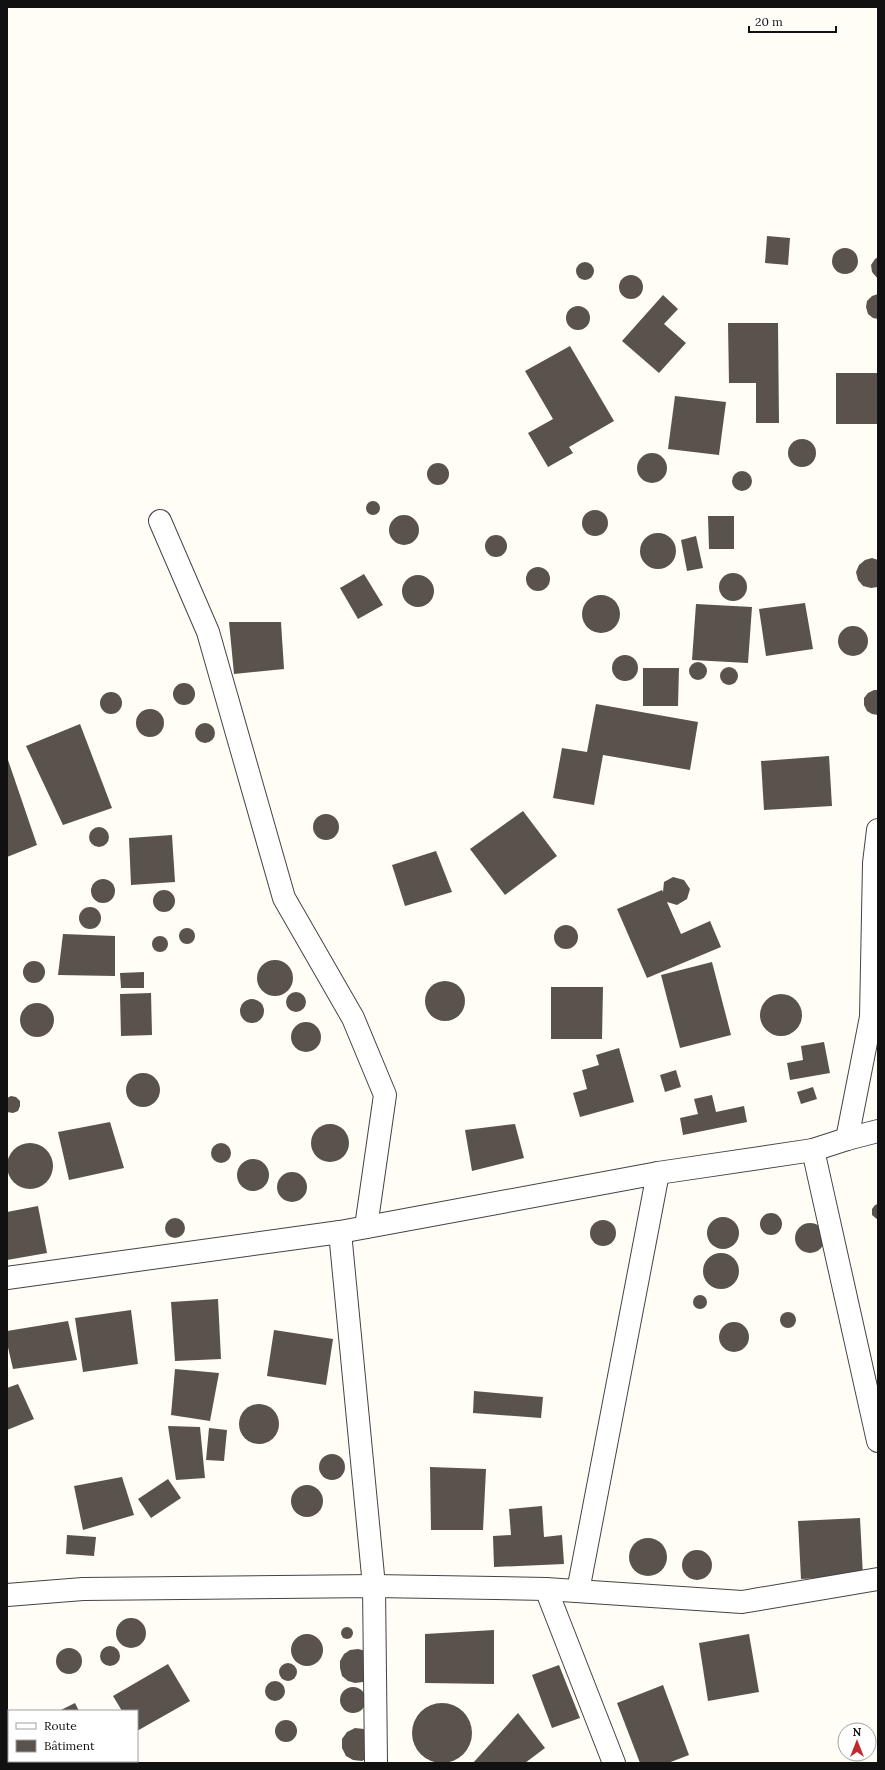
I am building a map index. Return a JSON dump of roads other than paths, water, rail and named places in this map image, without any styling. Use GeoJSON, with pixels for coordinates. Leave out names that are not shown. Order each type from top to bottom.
{"type":"FeatureCollection","features":[{"type":"Feature","properties":{"kind":"street"},"geometry":{"type":"LineString","coordinates":[[160,521],[208,632],[284,898],[353,1018],[385,1095],[366,1227]]}},
{"type":"Feature","properties":{"kind":"street"},"geometry":{"type":"LineString","coordinates":[[847,1139],[871,1017],[874,863],[878,830]]}},
{"type":"Feature","properties":{"kind":"street"},"geometry":{"type":"LineString","coordinates":[[7,1278],[340,1232],[658,1173],[813,1150],[878,1131]]}},
{"type":"Feature","properties":{"kind":"street"},"geometry":{"type":"LineString","coordinates":[[813,1150],[878,1440]]}},
{"type":"Feature","properties":{"kind":"street"},"geometry":{"type":"LineString","coordinates":[[578,1591],[658,1173]]}},
{"type":"Feature","properties":{"kind":"street"},"geometry":{"type":"LineString","coordinates":[[340,1232],[374,1586],[376,1763]]}},
{"type":"Feature","properties":{"kind":"street"},"geometry":{"type":"LineString","coordinates":[[7,1595],[83,1589],[374,1586],[546,1589],[742,1602],[878,1579]]}},
{"type":"Feature","properties":{"kind":"street"},"geometry":{"type":"LineString","coordinates":[[546,1589],[614,1763]]}}]}
